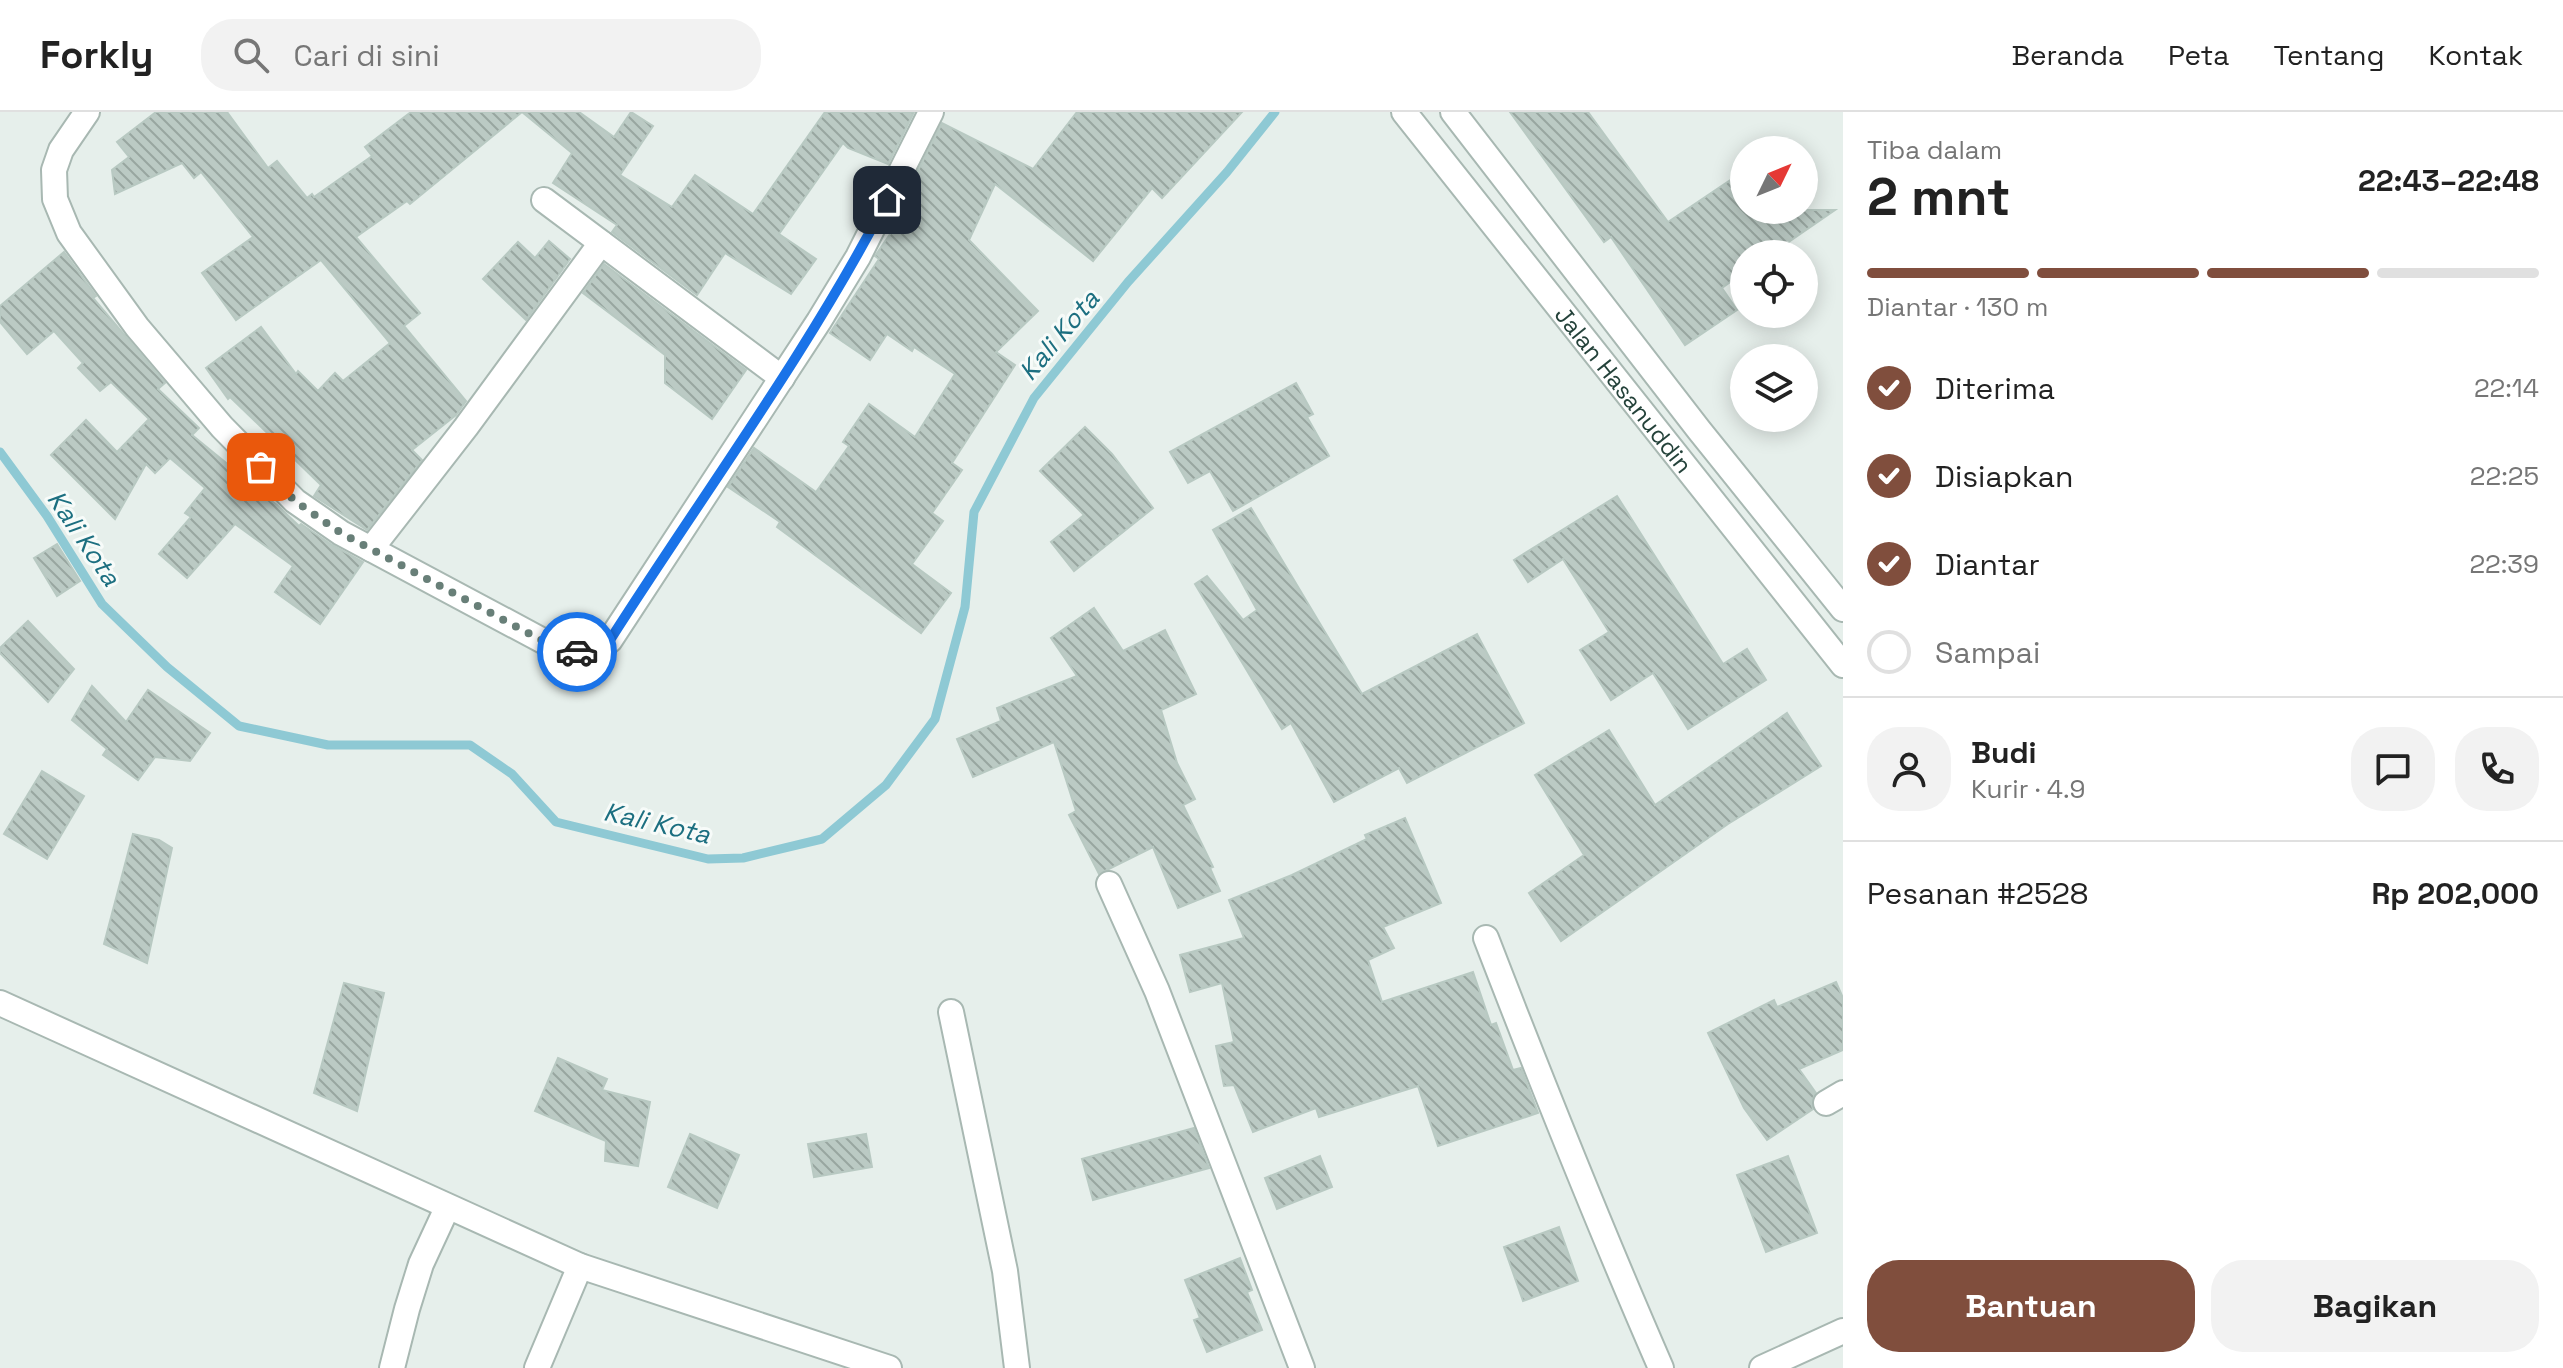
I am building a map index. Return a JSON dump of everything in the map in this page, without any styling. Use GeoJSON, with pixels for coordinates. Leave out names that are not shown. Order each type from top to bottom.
{"type":"FeatureCollection","features":[{"type":"Feature","properties":{"kind":"street"},"geometry":{"type":"LineString","coordinates":[[87,112],[66,141],[54,170],[55,199],[69,233],[137,327],[241,447],[295,501],[341,533],[545,642],[592,655],[610,640],[858,257],[931,112]]}},
{"type":"Feature","properties":{"kind":"street","name":"Jalan Hasanuddin"},"geometry":{"type":"LineString","coordinates":[[1404,112],[1843,665]]}},
{"type":"Feature","properties":{"kind":"street","name":"Jalan Hasanuddin"},"geometry":{"type":"LineString","coordinates":[[1453,112],[1699,430],[1843,609]]}},
{"type":"Feature","properties":{"kind":"street"},"geometry":{"type":"LineString","coordinates":[[544,200],[782,378]]}},
{"type":"Feature","properties":{"kind":"street"},"geometry":{"type":"LineString","coordinates":[[371,549],[484,403],[601,243]]}},
{"type":"Feature","properties":{"kind":"street"},"geometry":{"type":"LineString","coordinates":[[1672,451],[1699,430]]}},
{"type":"Feature","properties":{"kind":"street"},"geometry":{"type":"LineString","coordinates":[[1109,884],[1157,991],[1302,1368]]}},
{"type":"Feature","properties":{"kind":"street"},"geometry":{"type":"LineString","coordinates":[[1486,938],[1544,1089],[1661,1368]]}},
{"type":"Feature","properties":{"kind":"street"},"geometry":{"type":"LineString","coordinates":[[0,1003],[580,1266],[886,1368]]}},
{"type":"Feature","properties":{"kind":"street"},"geometry":{"type":"LineString","coordinates":[[951,1012],[1005,1271],[1017,1368]]}},
{"type":"Feature","properties":{"kind":"street"},"geometry":{"type":"LineString","coordinates":[[392,1368],[421,1264],[447,1208]]}},
{"type":"Feature","properties":{"kind":"street"},"geometry":{"type":"LineString","coordinates":[[537,1368],[580,1266]]}},
{"type":"Feature","properties":{"kind":"street"},"geometry":{"type":"LineString","coordinates":[[1762,1368],[1843,1331]]}},
{"type":"Feature","properties":{"kind":"building"},"geometry":{"type":"Polygon","coordinates":[[[156,112],[227,112],[268,168],[277,161],[307,198],[312,194],[314,197],[372,156],[365,147],[411,112],[522,112],[410,204],[407,201],[356,237],[420,313],[404,326],[466,401],[456,415],[412,450],[422,460],[367,530],[314,496],[321,485],[230,397],[228,399],[206,368],[261,327],[296,374],[298,371],[318,391],[335,373],[343,381],[390,343],[321,260],[236,320],[202,273],[253,237],[201,172],[194,178],[182,163],[115,194],[112,170],[129,157],[117,142],[156,112]]]}},
{"type":"Feature","properties":{"kind":"building"},"geometry":{"type":"Polygon","coordinates":[[[522,112],[579,112],[614,137],[631,112],[653,126],[620,175],[672,207],[695,175],[753,214],[825,112],[914,112],[888,164],[848,148],[843,143],[779,234],[816,259],[791,294],[725,253],[697,295],[612,232],[617,225],[553,183],[572,153],[522,112]]]}},
{"type":"Feature","properties":{"kind":"building"},"geometry":{"type":"Polygon","coordinates":[[[1077,112],[1242,112],[1162,198],[1152,188],[1093,261],[995,184],[969,240],[1038,311],[996,352],[1015,365],[952,463],[962,470],[932,513],[943,521],[912,564],[951,593],[921,633],[777,527],[780,522],[728,487],[754,448],[816,492],[849,446],[843,442],[869,404],[915,437],[955,374],[914,347],[912,351],[887,334],[870,360],[830,333],[879,259],[875,256],[908,208],[900,206],[942,123],[1033,169],[1077,112]]]}},
{"type":"Feature","properties":{"kind":"building"},"geometry":{"type":"Polygon","coordinates":[[[1510,112],[1588,112],[1668,222],[1730,180],[1730,224],[1815,224],[1791,240],[1730,240],[1730,282],[1722,288],[1730,300],[1730,315],[1685,345],[1611,237],[1604,242],[1510,112]]]}},
{"type":"Feature","properties":{"kind":"building"},"geometry":{"type":"Polygon","coordinates":[[[1818,210],[1835,210],[1818,222],[1818,210]]]}},
{"type":"Feature","properties":{"kind":"building"},"geometry":{"type":"Polygon","coordinates":[[[549,241],[570,259],[526,320],[483,279],[518,242],[535,258],[549,241]]]}},
{"type":"Feature","properties":{"kind":"building"},"geometry":{"type":"Polygon","coordinates":[[[64,252],[96,296],[93,298],[165,383],[158,389],[199,428],[192,435],[299,526],[301,524],[363,562],[320,624],[275,592],[293,566],[235,524],[187,578],[159,554],[191,517],[185,513],[205,488],[170,458],[155,473],[146,464],[115,519],[51,455],[86,420],[117,452],[149,419],[111,382],[100,391],[78,368],[83,363],[54,331],[27,354],[0,322],[0,306],[64,252]]]}},
{"type":"Feature","properties":{"kind":"building"},"geometry":{"type":"Polygon","coordinates":[[[604,264],[746,370],[712,419],[665,383],[665,355],[583,293],[604,264]]]}},
{"type":"Feature","properties":{"kind":"building"},"geometry":{"type":"Polygon","coordinates":[[[1296,383],[1313,414],[1307,417],[1329,456],[1233,511],[1210,471],[1188,483],[1170,452],[1296,383]]]}},
{"type":"Feature","properties":{"kind":"building"},"geometry":{"type":"Polygon","coordinates":[[[1085,427],[1112,454],[1153,508],[1074,571],[1051,542],[1084,515],[1040,471],[1085,427]]]}},
{"type":"Feature","properties":{"kind":"building"},"geometry":{"type":"Polygon","coordinates":[[[1617,496],[1723,664],[1747,649],[1766,680],[1688,729],[1653,673],[1611,700],[1580,650],[1609,632],[1563,559],[1528,582],[1514,560],[1617,496]]]}},
{"type":"Feature","properties":{"kind":"building"},"geometry":{"type":"Polygon","coordinates":[[[1251,508],[1362,694],[1477,634],[1524,723],[1407,783],[1399,768],[1334,802],[1291,723],[1282,729],[1195,584],[1207,576],[1243,620],[1257,610],[1213,530],[1251,508]]]}},
{"type":"Feature","properties":{"kind":"building"},"geometry":{"type":"Polygon","coordinates":[[[57,544],[80,581],[57,596],[34,558],[57,544]]]}},
{"type":"Feature","properties":{"kind":"building"},"geometry":{"type":"Polygon","coordinates":[[[1094,608],[1123,651],[1165,630],[1196,694],[1161,710],[1177,763],[1195,799],[1183,805],[1213,867],[1210,868],[1220,891],[1178,908],[1153,847],[1099,874],[1069,815],[1076,811],[1054,742],[973,777],[957,739],[1001,721],[997,708],[1077,676],[1051,638],[1094,608]]]}},
{"type":"Feature","properties":{"kind":"building"},"geometry":{"type":"Polygon","coordinates":[[[28,621],[74,669],[48,702],[0,653],[0,648],[28,621]]]}},
{"type":"Feature","properties":{"kind":"building"},"geometry":{"type":"Polygon","coordinates":[[[92,686],[126,722],[148,690],[210,733],[190,761],[155,757],[138,780],[103,755],[107,749],[72,720],[92,686]]]}},
{"type":"Feature","properties":{"kind":"building"},"geometry":{"type":"Polygon","coordinates":[[[1787,713],[1821,766],[1728,824],[1561,941],[1529,893],[1584,855],[1535,775],[1609,730],[1655,805],[1787,713]]]}},
{"type":"Feature","properties":{"kind":"building"},"geometry":{"type":"Polygon","coordinates":[[[42,771],[84,796],[47,859],[4,834],[42,771]]]}},
{"type":"Feature","properties":{"kind":"building"},"geometry":{"type":"Polygon","coordinates":[[[1405,818],[1441,903],[1383,927],[1394,948],[1368,960],[1382,1002],[1473,972],[1491,1025],[1496,1023],[1513,1070],[1521,1068],[1538,1113],[1438,1146],[1418,1086],[1319,1117],[1316,1108],[1253,1132],[1234,1085],[1224,1086],[1216,1046],[1234,1042],[1222,983],[1190,992],[1180,955],[1244,938],[1229,900],[1292,875],[1367,839],[1365,835],[1405,818]]]}},
{"type":"Feature","properties":{"kind":"building"},"geometry":{"type":"Polygon","coordinates":[[[133,834],[159,840],[172,848],[147,963],[104,944],[133,834]]]}},
{"type":"Feature","properties":{"kind":"building"},"geometry":{"type":"Polygon","coordinates":[[[1836,982],[1843,998],[1843,1050],[1799,1069],[1816,1093],[1811,1102],[1813,1109],[1767,1140],[1744,1108],[1708,1033],[1774,1000],[1777,1007],[1836,982]]]}},
{"type":"Feature","properties":{"kind":"building"},"geometry":{"type":"Polygon","coordinates":[[[344,983],[384,993],[357,1111],[314,1093],[344,983]]]}},
{"type":"Feature","properties":{"kind":"building"},"geometry":{"type":"Polygon","coordinates":[[[558,1058],[607,1079],[602,1090],[650,1102],[638,1166],[605,1161],[606,1141],[535,1111],[558,1058]]]}},
{"type":"Feature","properties":{"kind":"building"},"geometry":{"type":"Polygon","coordinates":[[[1194,1128],[1209,1168],[1093,1200],[1082,1159],[1194,1128]]]}},
{"type":"Feature","properties":{"kind":"building"},"geometry":{"type":"Polygon","coordinates":[[[690,1134],[739,1155],[717,1208],[668,1187],[690,1134]]]}},
{"type":"Feature","properties":{"kind":"building"},"geometry":{"type":"Polygon","coordinates":[[[866,1134],[872,1167],[814,1177],[808,1144],[866,1134]]]}},
{"type":"Feature","properties":{"kind":"building"},"geometry":{"type":"Polygon","coordinates":[[[1320,1156],[1332,1187],[1277,1209],[1265,1178],[1320,1156]]]}},
{"type":"Feature","properties":{"kind":"building"},"geometry":{"type":"Polygon","coordinates":[[[1788,1156],[1817,1233],[1766,1252],[1737,1175],[1788,1156]]]}},
{"type":"Feature","properties":{"kind":"building"},"geometry":{"type":"Polygon","coordinates":[[[1559,1227],[1578,1281],[1523,1301],[1504,1247],[1559,1227]]]}},
{"type":"Feature","properties":{"kind":"building"},"geometry":{"type":"Polygon","coordinates":[[[1240,1258],[1252,1290],[1247,1292],[1262,1330],[1207,1352],[1194,1320],[1200,1318],[1185,1280],[1240,1258]]]}},
{"type":"Feature","properties":{"kind":"waterway","name":"Kali Kota"},"geometry":{"type":"LineString","coordinates":[[0,452],[47,516],[102,604],[167,667],[239,726],[328,745],[470,745],[512,774],[556,822],[708,859],[743,858],[822,839],[886,785],[935,719],[965,607],[974,512],[1034,398],[1128,282],[1227,172],[1275,112]]}},
{"type":"Feature","properties":{"kind":"way so far"},"geometry":{"type":"LineString","coordinates":[[261,467],[295,501],[341,533],[545,642],[577,652]]}},
{"type":"Feature","properties":{"kind":"route"},"geometry":{"type":"LineString","coordinates":[[577,652],[592,655],[602,650],[610,640],[819,321],[858,257],[887,200]]}}]}
